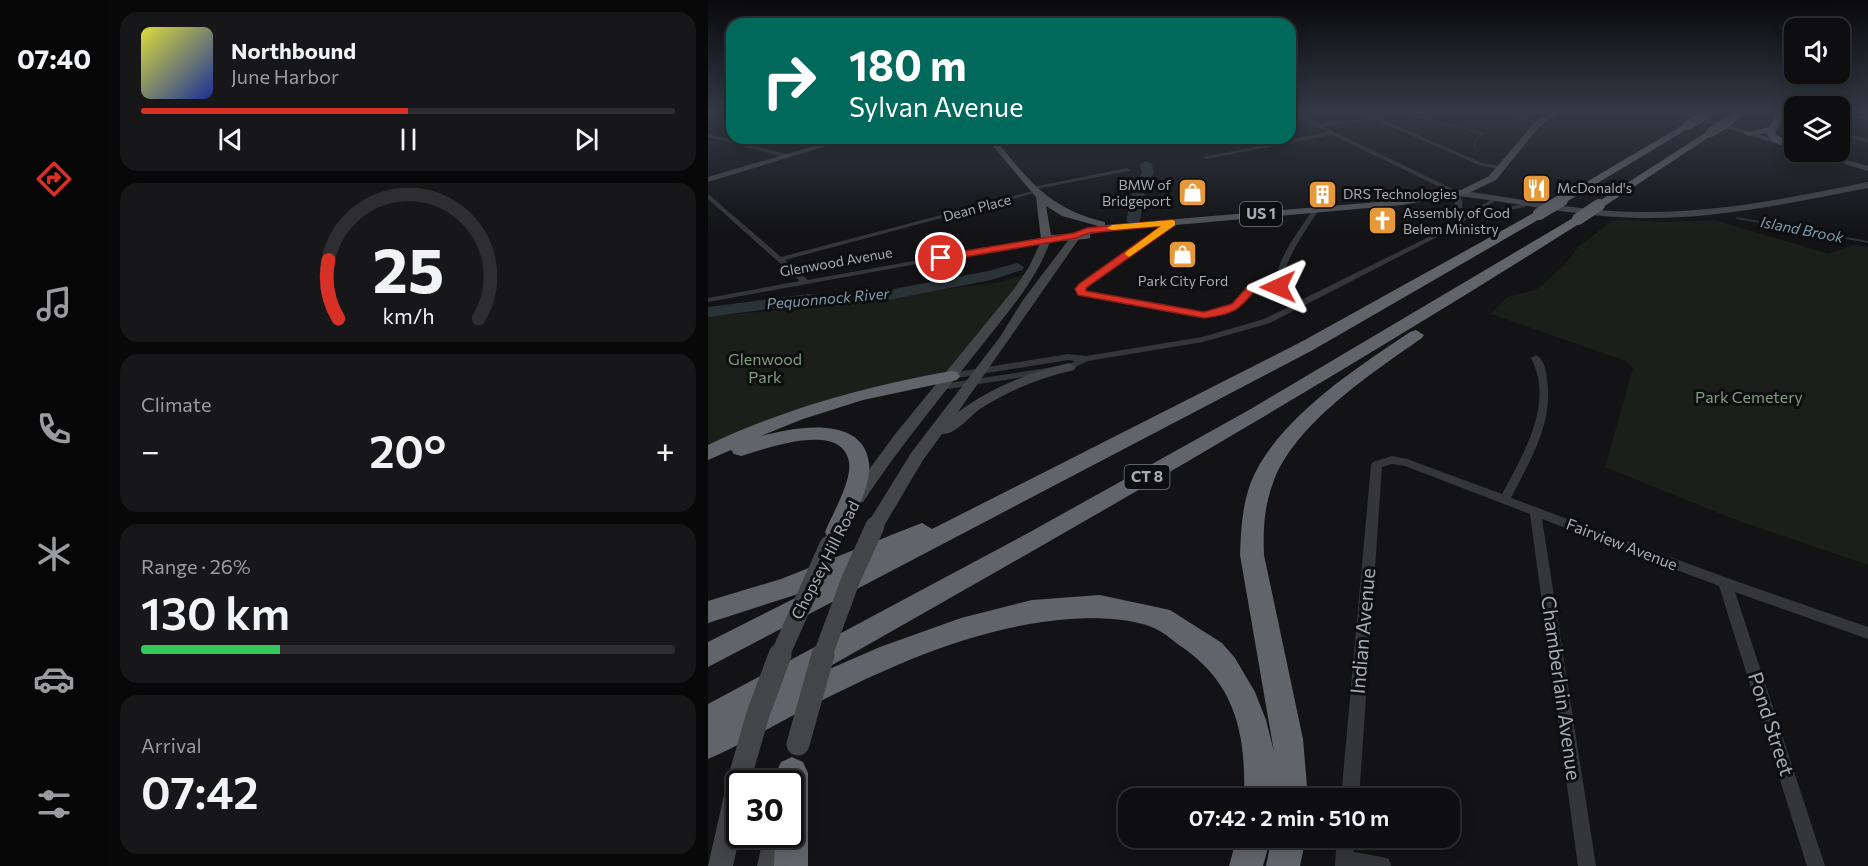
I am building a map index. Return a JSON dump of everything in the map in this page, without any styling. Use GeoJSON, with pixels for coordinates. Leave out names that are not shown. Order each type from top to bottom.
{"type":"FeatureCollection","features":[{"type":"Feature","properties":{"kind":"highway","name":"CT 8"},"geometry":{"type":"LineString","coordinates":[[708,655],[1101,454],[1344,326],[1645,150]]}},
{"type":"Feature","properties":{"kind":"highway","name":"CT 8"},"geometry":{"type":"LineString","coordinates":[[708,720],[1210,442],[1472,287],[1683,150]]}},
{"type":"Feature","properties":{"kind":"highway"},"geometry":{"type":"LineString","coordinates":[[1291,788],[1288,739],[1252,555],[1252,520],[1260,487],[1278,451],[1303,422],[1369,369],[1448,312],[1472,287]]}},
{"type":"Feature","properties":{"kind":"highway"},"geometry":{"type":"LineString","coordinates":[[708,453],[769,424],[819,406],[869,392],[946,381]]}},
{"type":"Feature","properties":{"kind":"highway"},"geometry":{"type":"LineString","coordinates":[[708,463],[775,432],[822,414],[946,381]]}},
{"type":"Feature","properties":{"kind":"highway"},"geometry":{"type":"LineString","coordinates":[[708,463],[751,445],[787,436],[820,434],[839,438],[853,448],[859,463],[856,481],[833,538]]}},
{"type":"Feature","properties":{"kind":"highway"},"geometry":{"type":"LineString","coordinates":[[708,612],[765,595],[838,568],[1101,454]]}},
{"type":"Feature","properties":{"kind":"highway"},"geometry":{"type":"LineString","coordinates":[[708,744],[849,675],[965,628],[1004,617],[1061,606],[1114,606],[1141,611],[1175,625],[1207,646],[1224,666],[1239,688],[1256,731],[1260,762],[1260,788]]}},
{"type":"Feature","properties":{"kind":"highway"},"geometry":{"type":"LineString","coordinates":[[791,866],[793,767]]}},
{"type":"Feature","properties":{"kind":"highway"},"geometry":{"type":"LineString","coordinates":[[1246,866],[1251,848]]}},
{"type":"Feature","properties":{"kind":"highway"},"geometry":{"type":"LineString","coordinates":[[1283,866],[1287,848]]}},
{"type":"Feature","properties":{"kind":"main road"},"geometry":{"type":"LineString","coordinates":[[708,178],[801,150]]}},
{"type":"Feature","properties":{"kind":"main road"},"geometry":{"type":"LineString","coordinates":[[786,155],[803,150]]}},
{"type":"Feature","properties":{"kind":"main road","name":"US 1"},"geometry":{"type":"LineString","coordinates":[[1000,150],[1035,193],[1062,213],[1090,223],[1144,225],[1399,201],[1457,193],[1485,183],[1503,168],[1517,150]]}},
{"type":"Feature","properties":{"kind":"main road"},"geometry":{"type":"LineString","coordinates":[[1844,162],[1868,169]]}},
{"type":"Feature","properties":{"kind":"main road"},"geometry":{"type":"LineString","coordinates":[[1495,200],[1640,215],[1704,213],[1868,185]]}},
{"type":"Feature","properties":{"kind":"main road"},"geometry":{"type":"LineString","coordinates":[[1035,193],[1046,239]]}},
{"type":"Feature","properties":{"kind":"main road"},"geometry":{"type":"LineString","coordinates":[[1457,193],[1523,206],[1622,219],[1706,218],[1747,211],[1755,206]]}},
{"type":"Feature","properties":{"kind":"main road"},"geometry":{"type":"LineString","coordinates":[[1062,213],[1076,227],[1076,236]]}},
{"type":"Feature","properties":{"kind":"main road","name":"Glenwood Avenue"},"geometry":{"type":"LineString","coordinates":[[1046,239],[1099,234],[1119,228],[1144,225]]}},
{"type":"Feature","properties":{"kind":"main road","name":"Chopsey Hill Road"},"geometry":{"type":"LineString","coordinates":[[793,767],[810,692],[829,633],[848,582],[875,526],[917,457],[1076,236]]}},
{"type":"Feature","properties":{"kind":"main road","name":"Chopsey Hill Road"},"geometry":{"type":"LineString","coordinates":[[720,866],[741,773],[762,701],[783,645],[833,538],[879,466],[1022,287],[1042,253],[1046,239]]}},
{"type":"Feature","properties":{"kind":"main road"},"geometry":{"type":"LineString","coordinates":[[917,457],[961,415],[990,396],[1025,379],[1069,367]]}},
{"type":"Feature","properties":{"kind":"main road"},"geometry":{"type":"LineString","coordinates":[[770,866],[774,848]]}},
{"type":"Feature","properties":{"kind":"street"},"geometry":{"type":"LineString","coordinates":[[768,150],[786,155]]}},
{"type":"Feature","properties":{"kind":"street"},"geometry":{"type":"LineString","coordinates":[[1206,157],[1241,150]]}},
{"type":"Feature","properties":{"kind":"street"},"geometry":{"type":"LineString","coordinates":[[1369,150],[1457,193],[1460,202],[1458,216],[1461,220]]}},
{"type":"Feature","properties":{"kind":"street"},"geometry":{"type":"LineString","coordinates":[[1449,150],[1481,164],[1503,168]]}},
{"type":"Feature","properties":{"kind":"street","name":"Dean Place"},"geometry":{"type":"LineString","coordinates":[[781,259],[1127,170]]}},
{"type":"Feature","properties":{"kind":"street"},"geometry":{"type":"LineString","coordinates":[[708,196],[807,283]]}},
{"type":"Feature","properties":{"kind":"street"},"geometry":{"type":"LineString","coordinates":[[946,381],[1069,367],[1086,359],[1220,335],[1266,321],[1301,305],[1495,200]]}},
{"type":"Feature","properties":{"kind":"street"},"geometry":{"type":"LineString","coordinates":[[1461,220],[1494,209],[1523,206]]}},
{"type":"Feature","properties":{"kind":"street"},"geometry":{"type":"LineString","coordinates":[[1301,305],[1283,295],[1278,285],[1281,270],[1317,208]]}},
{"type":"Feature","properties":{"kind":"street"},"geometry":{"type":"LineString","coordinates":[[1172,223],[1082,286],[1080,289],[1082,293],[1204,315],[1236,306],[1253,286],[1278,285]]}},
{"type":"Feature","properties":{"kind":"street","name":"Glenwood Avenue"},"geometry":{"type":"LineString","coordinates":[[708,300],[1046,239]]}},
{"type":"Feature","properties":{"kind":"street"},"geometry":{"type":"LineString","coordinates":[[946,381],[976,377],[1068,357],[1086,359]]}},
{"type":"Feature","properties":{"kind":"street"},"geometry":{"type":"LineString","coordinates":[[1504,499],[1539,429],[1543,399],[1543,368],[1536,358]]}},
{"type":"Feature","properties":{"kind":"street","name":"Fairview Avenue"},"geometry":{"type":"LineString","coordinates":[[1377,465],[1392,460],[1407,463],[1725,583],[1868,633]]}},
{"type":"Feature","properties":{"kind":"street","name":"Indian Avenue"},"geometry":{"type":"LineString","coordinates":[[1351,788],[1377,465]]}},
{"type":"Feature","properties":{"kind":"street","name":"Chamberlain Avenue"},"geometry":{"type":"LineString","coordinates":[[1535,510],[1587,866]]}},
{"type":"Feature","properties":{"kind":"street","name":"Pond Street"},"geometry":{"type":"LineString","coordinates":[[1725,583],[1816,866]]}},
{"type":"Feature","properties":{"kind":"street"},"geometry":{"type":"LineString","coordinates":[[1345,848],[1344,863],[1382,866]]}},
{"type":"Feature","properties":{"kind":"green space","name":"Park Cemetery"},"geometry":{"type":"Polygon","coordinates":[[[1613,220],[1670,222],[1715,220],[1829,254],[1855,244],[1868,247],[1868,565],[1736,520],[1605,467],[1633,368],[1626,361],[1491,314],[1507,297],[1535,290],[1544,284],[1567,262],[1578,247],[1613,220]]]}},
{"type":"Feature","properties":{"kind":"green space","name":"Glenwood Park"},"geometry":{"type":"Polygon","coordinates":[[[1024,274],[972,351],[946,382],[888,391],[817,411],[708,454],[708,316],[868,303],[1001,282],[1024,274]]]}},
{"type":"Feature","properties":{"kind":"waterway","name":"Pequonnock River"},"geometry":{"type":"LineString","coordinates":[[1133,221],[1140,186],[1148,173],[1146,164]]}},
{"type":"Feature","properties":{"kind":"waterway","name":"Island Brook"},"geometry":{"type":"LineString","coordinates":[[1737,218],[1868,242]]}},
{"type":"Feature","properties":{"kind":"waterway","name":"Pequonnock River"},"geometry":{"type":"LineString","coordinates":[[708,312],[808,299],[839,301],[878,297],[991,275],[1017,267]]}},
{"type":"Feature","properties":{"kind":"slow traffic"},"geometry":{"type":"LineString","coordinates":[[1112,228],[1172,223],[1129,254]]}},
{"type":"Feature","properties":{"kind":"place","name":"McDonald's"},"geometry":{"type":"Point","coordinates":[1536,188]}},
{"type":"Feature","properties":{"kind":"place","name":"BMW of Bridgeport"},"geometry":{"type":"Point","coordinates":[1192,193]}},
{"type":"Feature","properties":{"kind":"place","name":"DRS Technologies"},"geometry":{"type":"Point","coordinates":[1322,194]}},
{"type":"Feature","properties":{"kind":"place","name":"Assembly of God Belem Ministry"},"geometry":{"type":"Point","coordinates":[1382,221]}},
{"type":"Feature","properties":{"kind":"place","name":"Park City Ford"},"geometry":{"type":"Point","coordinates":[1183,254]}},
{"type":"Feature","properties":{"kind":"route"},"geometry":{"type":"LineString","coordinates":[[941,258],[1046,239],[1076,236],[1087,231],[1172,223],[1082,286],[1080,291],[1085,295],[1204,315],[1236,306],[1253,286],[1260,284],[1278,285],[1278,287]]}}]}
